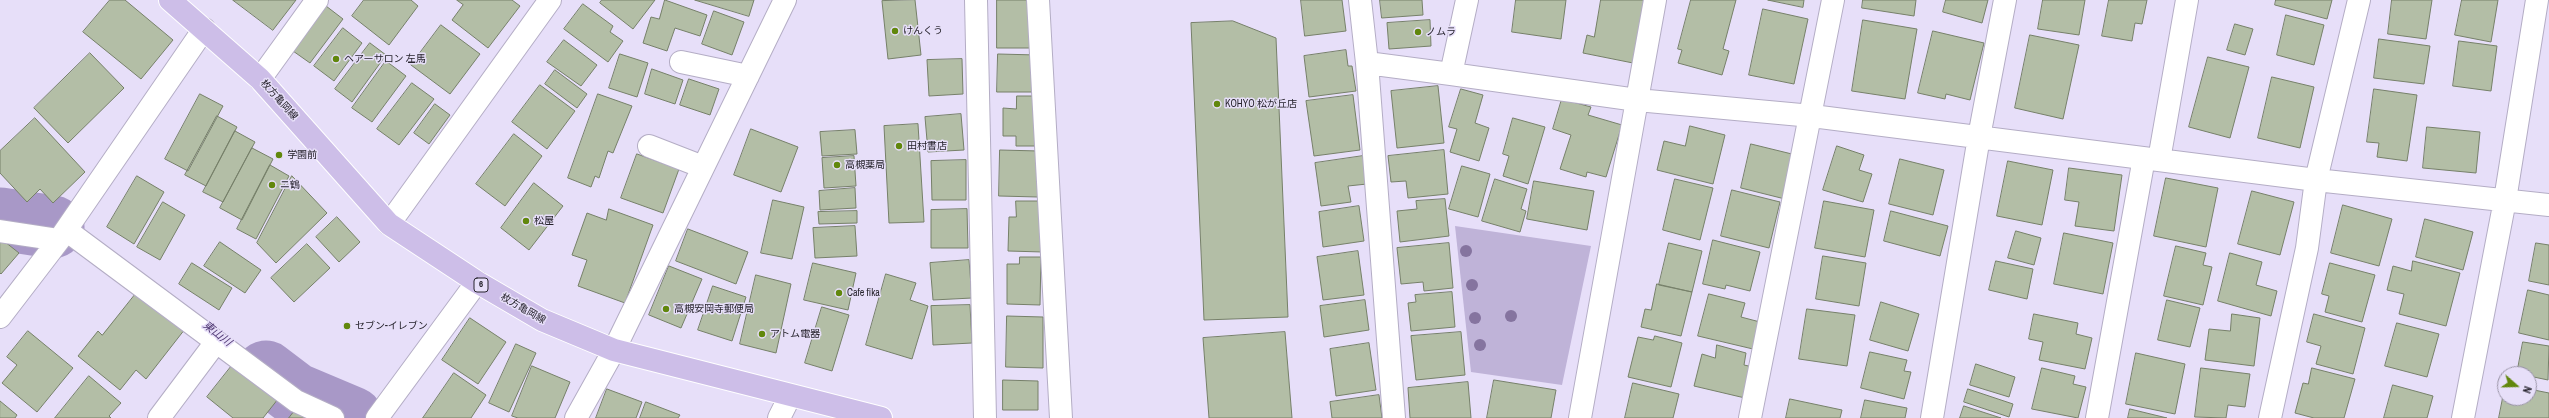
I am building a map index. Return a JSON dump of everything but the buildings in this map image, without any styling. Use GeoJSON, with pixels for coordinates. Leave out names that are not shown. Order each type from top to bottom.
{"type":"FeatureCollection","features":[{"type":"Feature","properties":{"kind":"main road","name":"枚方亀岡線"},"geometry":{"type":"LineString","coordinates":[[170,0],[260,79],[389,224],[477,282],[542,320],[614,350],[881,418]]}},
{"type":"Feature","properties":{"kind":"street"},"geometry":{"type":"LineString","coordinates":[[260,79],[317,0]]}},
{"type":"Feature","properties":{"kind":"street"},"geometry":{"type":"LineString","coordinates":[[389,224],[550,0]]}},
{"type":"Feature","properties":{"kind":"street"},"geometry":{"type":"LineString","coordinates":[[576,418],[614,350],[785,0]]}},
{"type":"Feature","properties":{"kind":"street"},"geometry":{"type":"LineString","coordinates":[[976,0],[984,418]]}},
{"type":"Feature","properties":{"kind":"street"},"geometry":{"type":"LineString","coordinates":[[1038,0],[1061,418]]}},
{"type":"Feature","properties":{"kind":"street"},"geometry":{"type":"LineString","coordinates":[[1360,0],[1367,62],[1394,418]]}},
{"type":"Feature","properties":{"kind":"street"},"geometry":{"type":"LineString","coordinates":[[1451,74],[1467,0]]}},
{"type":"Feature","properties":{"kind":"street"},"geometry":{"type":"LineString","coordinates":[[1580,418],[1655,0]]}},
{"type":"Feature","properties":{"kind":"street"},"geometry":{"type":"LineString","coordinates":[[1750,418],[1812,116],[1833,0]]}},
{"type":"Feature","properties":{"kind":"street"},"geometry":{"type":"LineString","coordinates":[[1932,418],[1979,137],[2005,0]]}},
{"type":"Feature","properties":{"kind":"street"},"geometry":{"type":"LineString","coordinates":[[2097,418],[2187,0]]}},
{"type":"Feature","properties":{"kind":"street"},"geometry":{"type":"LineString","coordinates":[[2270,418],[2307,248],[2316,180],[2358,0]]}},
{"type":"Feature","properties":{"kind":"street"},"geometry":{"type":"LineString","coordinates":[[2464,418],[2505,200],[2537,0]]}},
{"type":"Feature","properties":{"kind":"street"},"geometry":{"type":"LineString","coordinates":[[0,317],[63,235],[204,29]]}},
{"type":"Feature","properties":{"kind":"street"},"geometry":{"type":"LineString","coordinates":[[681,62],[748,76]]}},
{"type":"Feature","properties":{"kind":"street"},"geometry":{"type":"LineString","coordinates":[[1367,62],[1637,100],[1812,116],[2316,180],[2549,205]]}},
{"type":"Feature","properties":{"kind":"street"},"geometry":{"type":"LineString","coordinates":[[649,146],[703,167]]}},
{"type":"Feature","properties":{"kind":"street"},"geometry":{"type":"LineString","coordinates":[[0,231],[63,235],[216,342],[296,402],[333,418]]}},
{"type":"Feature","properties":{"kind":"street"},"geometry":{"type":"LineString","coordinates":[[377,418],[477,282]]}},
{"type":"Feature","properties":{"kind":"street"},"geometry":{"type":"LineString","coordinates":[[159,418],[216,342]]}},
{"type":"Feature","properties":{"kind":"street"},"geometry":{"type":"LineString","coordinates":[[779,418],[790,396]]}},
{"type":"Feature","properties":{"kind":"shaded area"},"geometry":{"type":"Polygon","coordinates":[[[1455,226],[1591,246],[1562,385],[1471,372],[1455,226]]]}},
{"type":"Feature","properties":{"kind":"waterway","name":"東山川"},"geometry":{"type":"LineString","coordinates":[[0,219],[53,227]]}},
{"type":"Feature","properties":{"kind":"waterway","name":"東山川"},"geometry":{"type":"LineString","coordinates":[[266,372],[295,394],[352,418]]}},
{"type":"Feature","properties":{"kind":"place","name":"けんくう"},"geometry":{"type":"Point","coordinates":[895,31]}},
{"type":"Feature","properties":{"kind":"place","name":"ノムラ"},"geometry":{"type":"Point","coordinates":[1418,32]}},
{"type":"Feature","properties":{"kind":"place","name":"ヘアーサロン 左馬"},"geometry":{"type":"Point","coordinates":[336,59]}},
{"type":"Feature","properties":{"kind":"place","name":"KOHYO 松が丘店"},"geometry":{"type":"Point","coordinates":[1217,104]}},
{"type":"Feature","properties":{"kind":"place","name":"田村書店"},"geometry":{"type":"Point","coordinates":[899,146]}},
{"type":"Feature","properties":{"kind":"place","name":"学園前"},"geometry":{"type":"Point","coordinates":[279,155]}},
{"type":"Feature","properties":{"kind":"place","name":"高槻薬局"},"geometry":{"type":"Point","coordinates":[837,165]}},
{"type":"Feature","properties":{"kind":"place","name":"ニ鶴"},"geometry":{"type":"Point","coordinates":[272,185]}},
{"type":"Feature","properties":{"kind":"place","name":"松屋"},"geometry":{"type":"Point","coordinates":[526,221]}},
{"type":"Feature","properties":{"kind":"place","name":"Cafe fika"},"geometry":{"type":"Point","coordinates":[839,293]}},
{"type":"Feature","properties":{"kind":"place","name":"高槻安岡寺郵便局"},"geometry":{"type":"Point","coordinates":[666,309]}},
{"type":"Feature","properties":{"kind":"place","name":"セブン-イレブン"},"geometry":{"type":"Point","coordinates":[347,326]}},
{"type":"Feature","properties":{"kind":"place","name":"アトム電器"},"geometry":{"type":"Point","coordinates":[762,334]}}]}
